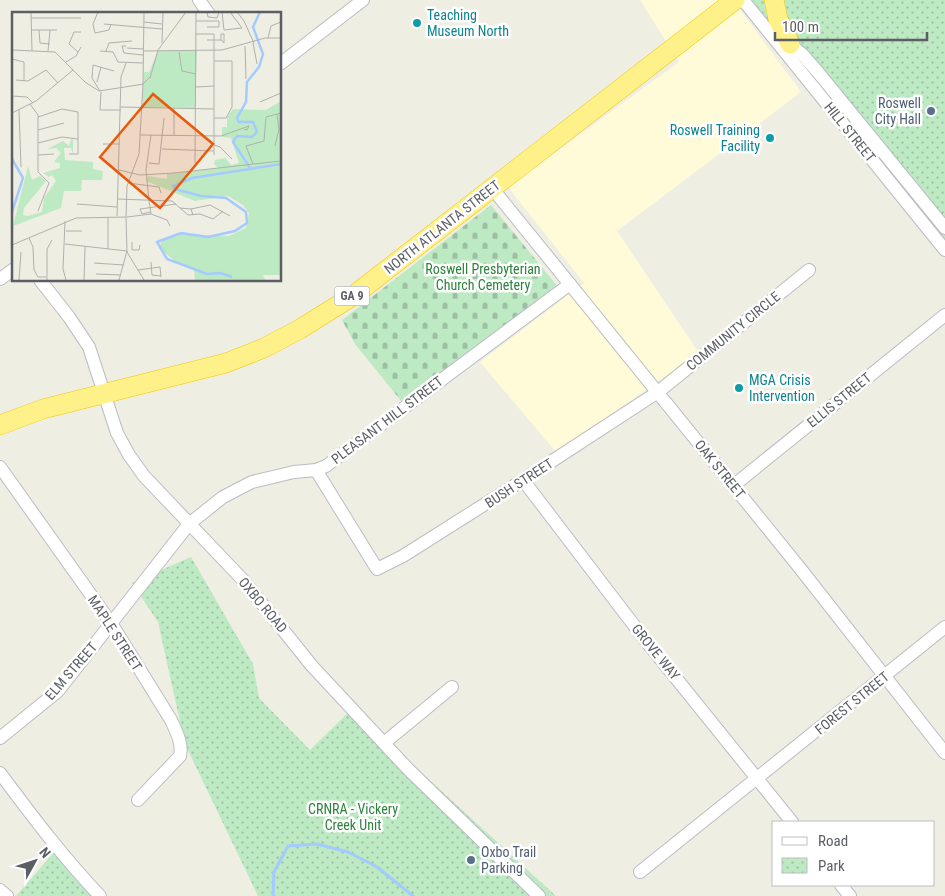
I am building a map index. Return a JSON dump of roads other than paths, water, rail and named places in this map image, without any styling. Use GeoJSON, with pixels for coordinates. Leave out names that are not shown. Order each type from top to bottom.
{"type":"FeatureCollection","features":[{"type":"Feature","properties":{"kind":"highway","name":"NORTH ATLANTA STREET"},"geometry":{"type":"LineString","coordinates":[[0,425],[43,409],[226,363],[264,348],[300,329],[353,296],[735,0]]}},
{"type":"Feature","properties":{"kind":"highway"},"geometry":{"type":"LineString","coordinates":[[774,0],[778,19],[790,44]]}},
{"type":"Feature","properties":{"kind":"street"},"geometry":{"type":"LineString","coordinates":[[199,0],[208,12]]}},
{"type":"Feature","properties":{"kind":"street"},"geometry":{"type":"LineString","coordinates":[[281,63],[362,0]]}},
{"type":"Feature","properties":{"kind":"street","name":"HILL STREET"},"geometry":{"type":"LineString","coordinates":[[743,0],[945,250]]}},
{"type":"Feature","properties":{"kind":"street","name":"HILL STREET"},"geometry":{"type":"LineString","coordinates":[[755,14],[802,54],[817,70],[945,228]]}},
{"type":"Feature","properties":{"kind":"street","name":"OAK STREET"},"geometry":{"type":"LineString","coordinates":[[492,188],[658,392],[945,753]]}},
{"type":"Feature","properties":{"kind":"street"},"geometry":{"type":"LineString","coordinates":[[0,279],[12,270]]}},
{"type":"Feature","properties":{"kind":"street","name":"COMMUNITY CIRCLE"},"geometry":{"type":"LineString","coordinates":[[658,392],[809,270]]}},
{"type":"Feature","properties":{"kind":"street","name":"OXBO ROAD"},"geometry":{"type":"LineString","coordinates":[[41,281],[69,317],[89,347],[117,433],[129,455],[149,482],[243,580],[312,666],[408,769],[539,896]]}},
{"type":"Feature","properties":{"kind":"street","name":"PLEASANT HILL STREET"},"geometry":{"type":"LineString","coordinates":[[189,524],[222,497],[252,482],[294,472],[316,470],[326,466],[373,429],[570,284]]}},
{"type":"Feature","properties":{"kind":"street","name":"ELLIS STREET"},"geometry":{"type":"LineString","coordinates":[[733,486],[945,315]]}},
{"type":"Feature","properties":{"kind":"street","name":"BUSH STREET"},"geometry":{"type":"LineString","coordinates":[[316,470],[377,569],[394,562],[658,392]]}},
{"type":"Feature","properties":{"kind":"street","name":"MAPLE STREET"},"geometry":{"type":"LineString","coordinates":[[0,467],[111,624],[171,720],[179,740],[180,756],[138,800]]}},
{"type":"Feature","properties":{"kind":"street","name":"GROVE WAY"},"geometry":{"type":"LineString","coordinates":[[523,480],[641,634],[791,821]]}},
{"type":"Feature","properties":{"kind":"street","name":"ELM STREET"},"geometry":{"type":"LineString","coordinates":[[0,738],[58,691],[189,524]]}},
{"type":"Feature","properties":{"kind":"street","name":"FOREST STREET"},"geometry":{"type":"LineString","coordinates":[[640,872],[945,627]]}},
{"type":"Feature","properties":{"kind":"street"},"geometry":{"type":"LineString","coordinates":[[384,743],[452,687]]}},
{"type":"Feature","properties":{"kind":"street"},"geometry":{"type":"LineString","coordinates":[[0,773],[72,867],[100,896]]}},
{"type":"Feature","properties":{"kind":"street"},"geometry":{"type":"LineString","coordinates":[[842,886],[850,896]]}},
{"type":"Feature","properties":{"kind":"street"},"geometry":{"type":"LineString","coordinates":[[0,890],[7,896]]}},
{"type":"Feature","properties":{"kind":"waterway"},"geometry":{"type":"LineString","coordinates":[[274,896],[274,872],[288,846],[317,844],[348,852],[377,867],[413,896]]}},
{"type":"Feature","properties":{"kind":"place","name":"Teaching Museum North"},"geometry":{"type":"Point","coordinates":[417,23]}},
{"type":"Feature","properties":{"kind":"place","name":"Roswell City Hall"},"geometry":{"type":"Point","coordinates":[931,111]}},
{"type":"Feature","properties":{"kind":"place","name":"Roswell Training Facility"},"geometry":{"type":"Point","coordinates":[770,138]}},
{"type":"Feature","properties":{"kind":"place","name":"MGA Crisis Intervention"},"geometry":{"type":"Point","coordinates":[739,388]}},
{"type":"Feature","properties":{"kind":"place","name":"Oxbo Trail Parking"},"geometry":{"type":"Point","coordinates":[471,860]}},
{"type":"Feature","properties":{"kind":"park label","name":"Roswell Presbyterian Church Cemetery"},"geometry":{"type":"Point","coordinates":[483,278]}},
{"type":"Feature","properties":{"kind":"park label","name":"CRNRA - Vickery Creek Unit"},"geometry":{"type":"Point","coordinates":[353,818]}}]}
